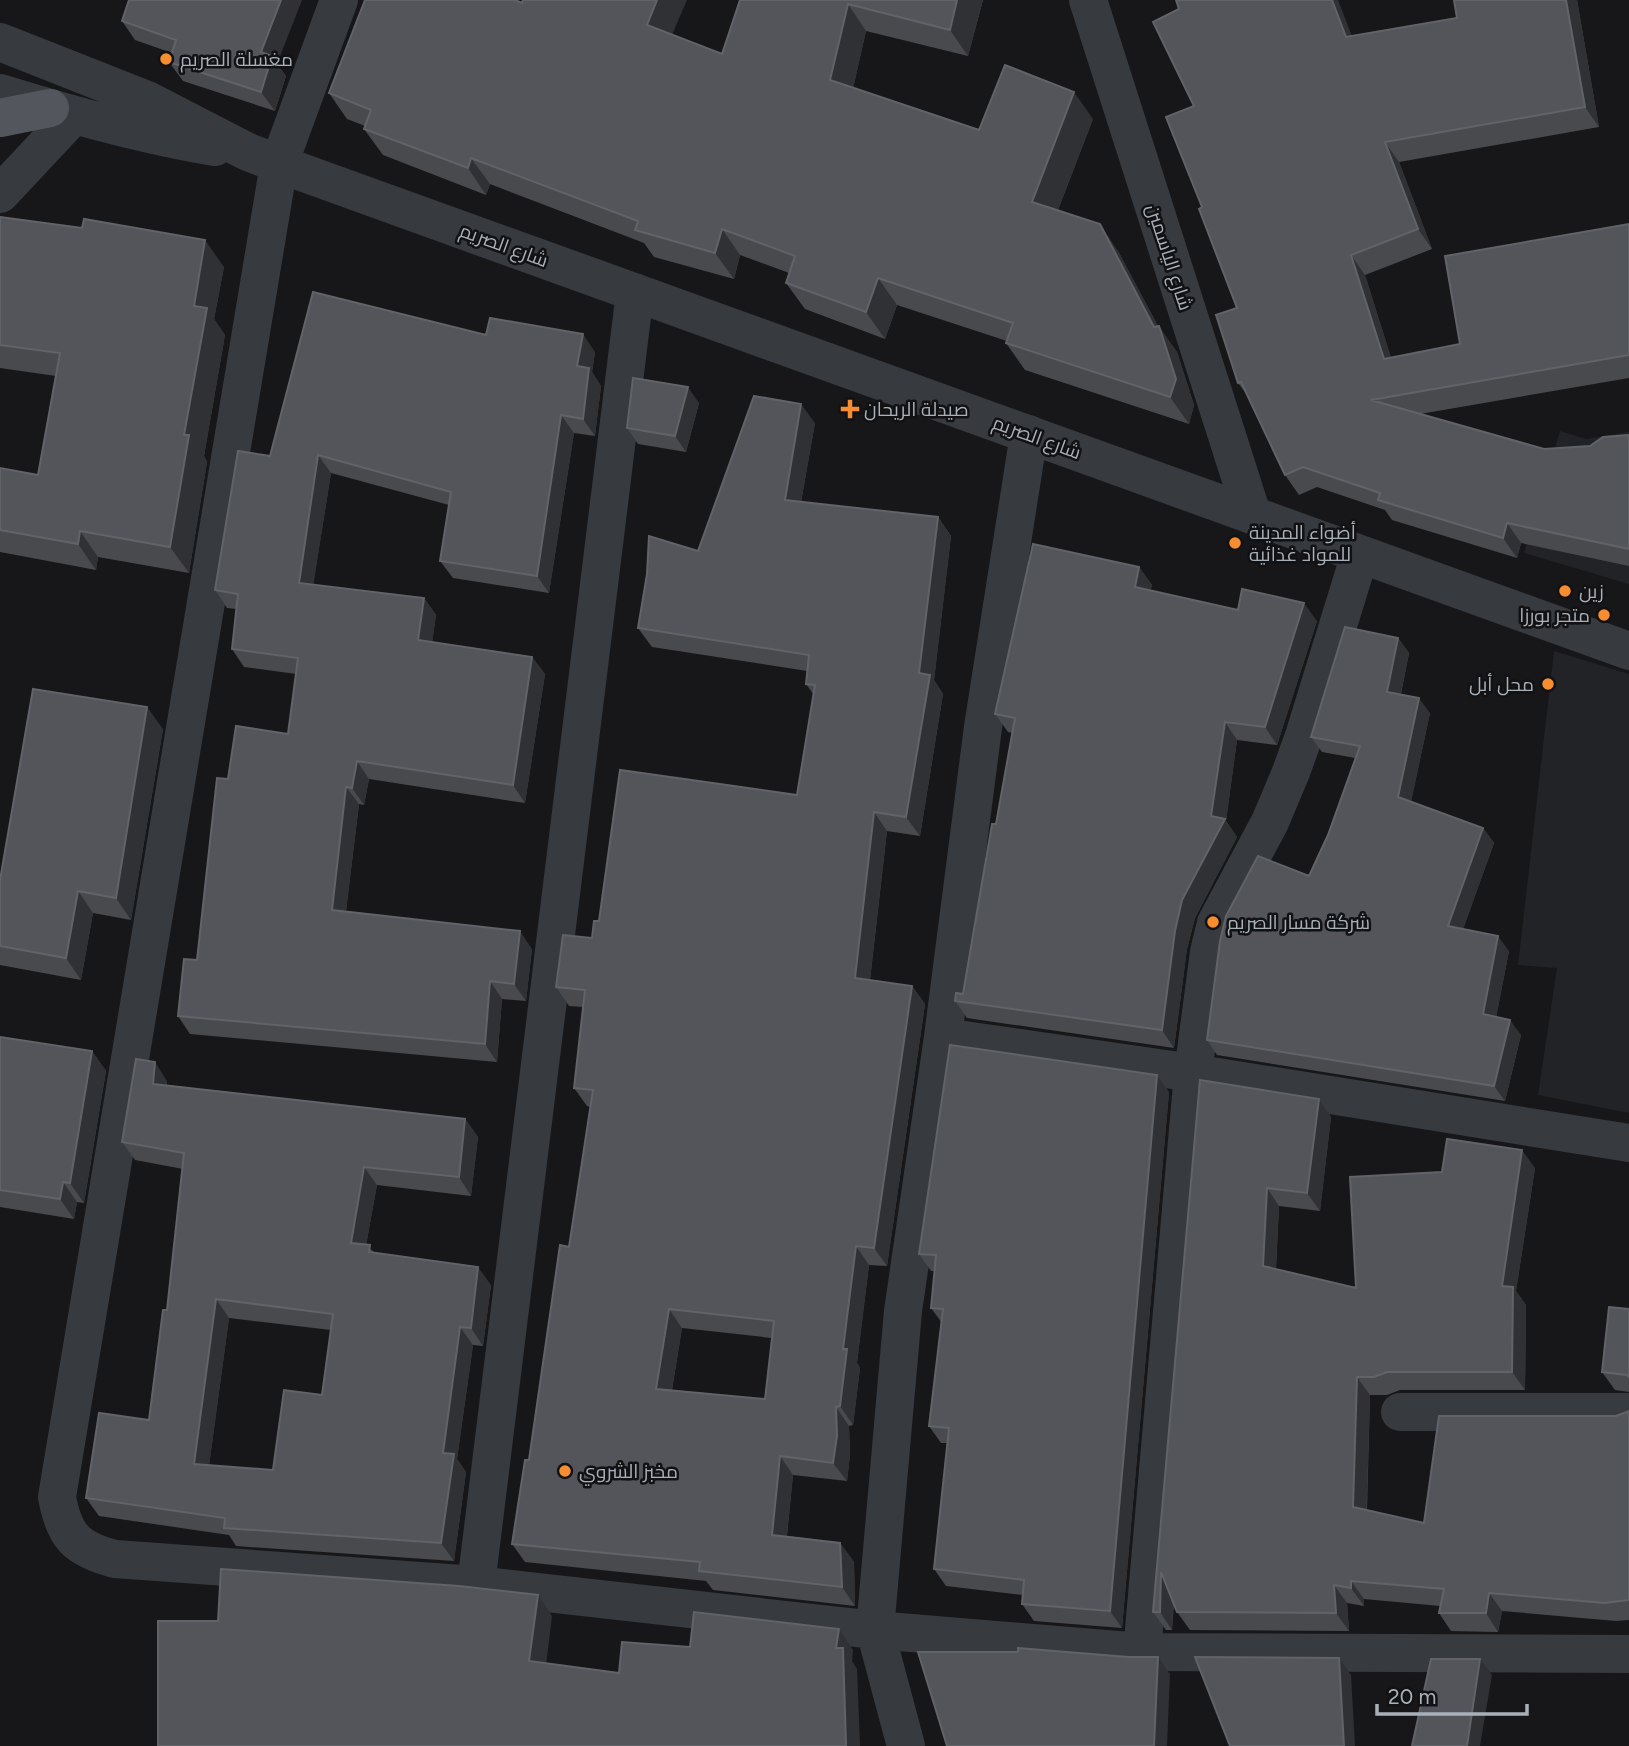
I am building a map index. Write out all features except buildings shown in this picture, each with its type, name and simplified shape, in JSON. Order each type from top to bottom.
[{"type":"main road","points":[[0,118],[62,112]]},
{"type":"street","points":[[339,0],[263,158],[57,1497],[61,1519],[73,1539],[92,1553],[115,1559],[476,1585],[875,1630],[1142,1652],[1629,1654]]},
{"type":"street","name":"شارع الياسمين","points":[[1088,0],[1252,514]]},
{"type":"street","name":"شارع الصريم","points":[[0,42],[147,100],[263,158],[1629,650]]},
{"type":"street","name":"شارع الصريم","points":[[0,93],[176,141],[263,158]]},
{"type":"street","points":[[0,194],[62,112]]},
{"type":"street","points":[[476,1585],[635,292]]},
{"type":"street","points":[[905,1746],[875,1630],[903,1311],[943,1037],[983,727],[1029,434]]},
{"type":"street","points":[[1142,1652],[1193,1073],[1209,952],[1216,923],[1269,822],[1291,772],[1360,554]]},
{"type":"street","points":[[943,1037],[1193,1073],[1629,1143]]},
{"type":"street","points":[[1400,1412],[1629,1412]]},
{"type":"shaded area","points":[[1560,431],[1586,439],[1629,432],[1629,584],[1524,553]]},
{"type":"shaded area","points":[[1554,651],[1629,674],[1629,1113],[1538,1095],[1557,968],[1518,965]]},
{"type":"place","name":"مغسلة الصريم","points":[[166,59]]},
{"type":"place","name":"صيدلة الريحان","points":[[850,409]]},
{"type":"place","name":"أضواء المدينة للمواد غذائية","points":[[1235,543]]},
{"type":"place","name":"زين","points":[[1565,591]]},
{"type":"place","name":"متجر بورزا","points":[[1604,615]]},
{"type":"place","name":"محل أبل","points":[[1548,684]]},
{"type":"place","name":"شركة مسار الصريم","points":[[1213,922]]},
{"type":"place","name":"مخبز الشروي","points":[[565,1471]]}]
